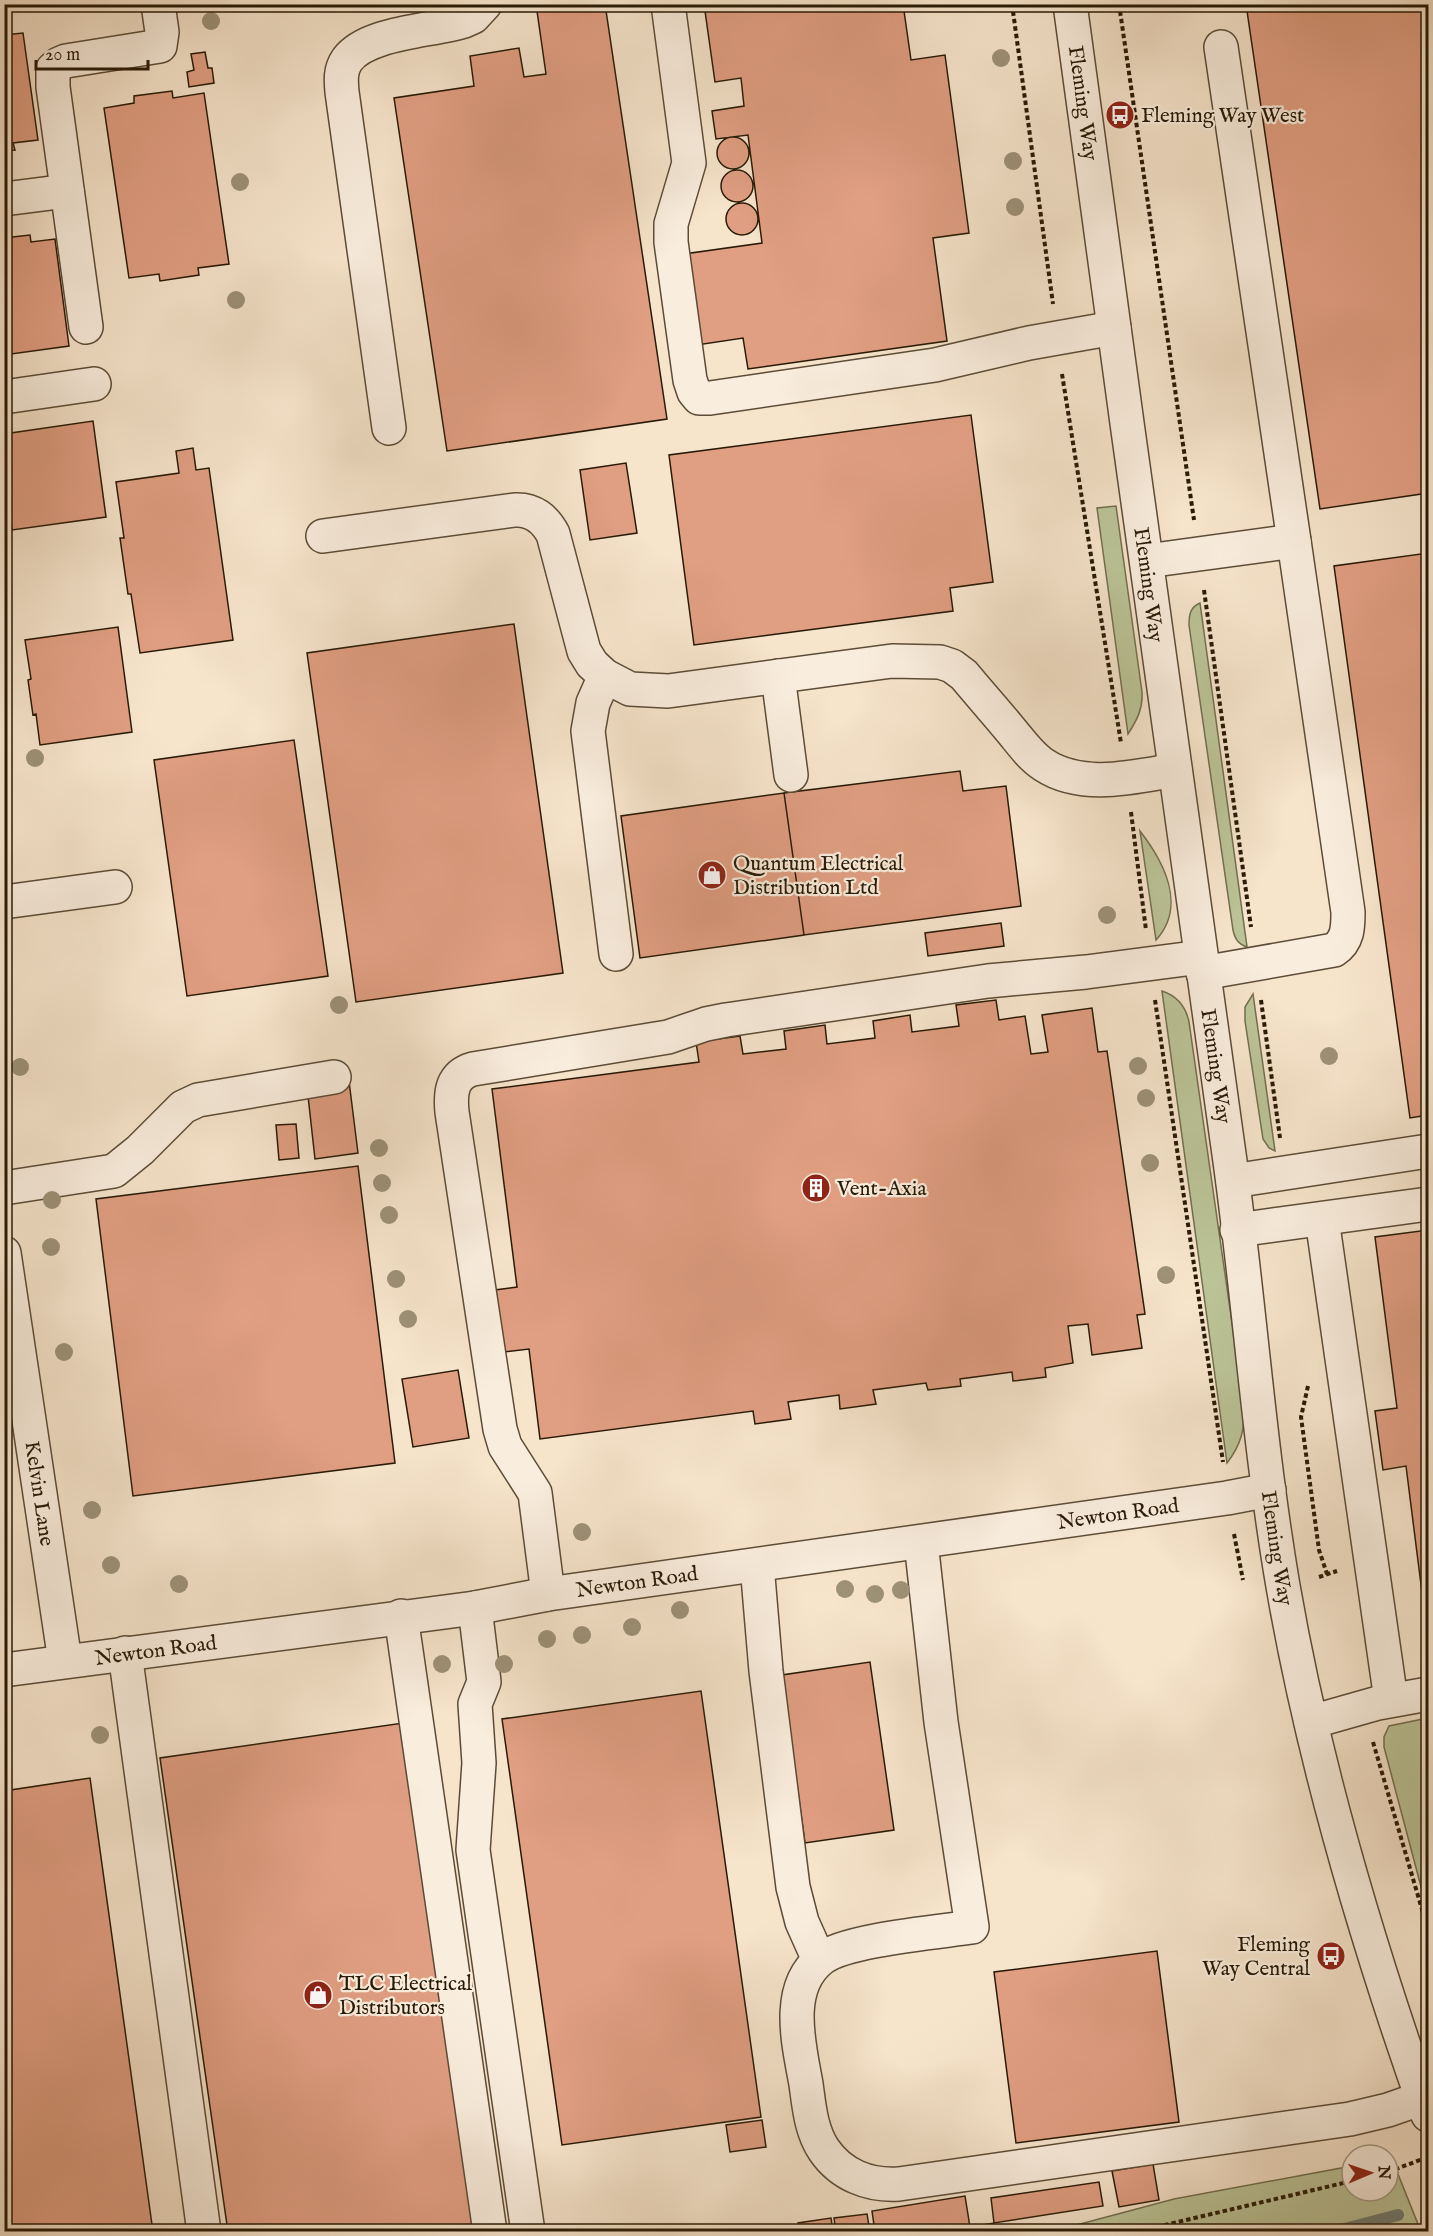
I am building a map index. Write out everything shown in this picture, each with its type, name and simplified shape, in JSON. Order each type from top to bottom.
[{"type":"street","points":[[86,327],[53,87],[53,69],[66,62],[160,46],[162,32],[159,4]]},
{"type":"street","points":[[388,428],[342,92],[342,70],[347,60],[366,45],[464,21],[473,17],[485,4]]},
{"type":"street","points":[[668,4],[689,163],[671,224],[671,242],[690,380],[699,398],[935,365],[1029,343],[1114,328]]},
{"type":"street","name":"Fleming Way","points":[[1070,4],[1233,1181],[1269,1490],[1283,1587],[1311,1722],[1343,1850],[1383,1985],[1426,2103]]},
{"type":"street","points":[[548,1594],[535,1493],[505,1446],[500,1429],[452,1112],[451,1091],[461,1073],[473,1069],[668,1037],[726,1020],[988,981],[1202,965],[1328,952],[1340,946],[1347,932],[1348,912],[1221,47]]},
{"type":"street","points":[[4,199],[67,191]]},
{"type":"street","points":[[4,397],[94,384]]},
{"type":"street","points":[[322,536],[523,509],[534,513],[549,528],[555,542],[584,651],[592,664],[605,676],[630,689],[658,692],[877,662],[940,662],[952,666],[964,675],[1032,755],[1051,769],[1100,780],[1175,770]]},
{"type":"street","points":[[1147,561],[1294,541]]},
{"type":"street","points":[[605,676],[592,703],[588,731],[616,954]]},
{"type":"street","points":[[778,676],[791,775]]},
{"type":"street","points":[[4,902],[115,887]]},
{"type":"street","points":[[4,1188],[114,1171],[140,1150],[183,1107],[198,1100],[334,1077]]},
{"type":"street","points":[[1233,1181],[1428,1151]]},
{"type":"street","points":[[1237,1230],[1428,1204]]},
{"type":"street","points":[[1322,1219],[1391,1700]]},
{"type":"street","name":"Kelvin Lane","points":[[4,1253],[65,1661]]},
{"type":"street","name":"Newton Road","points":[[4,1670],[475,1608],[548,1594],[1269,1490]]},
{"type":"street","points":[[921,1542],[941,1722],[982,1926],[859,1944],[830,1953],[819,1960],[804,1982],[797,2014],[798,2036],[812,2121],[820,2144],[833,2161],[848,2173],[873,2183],[899,2184],[1350,2119],[1426,2103]]},
{"type":"street","points":[[757,1565],[766,1671],[790,1872],[802,1922],[819,1960]]},
{"type":"street","points":[[475,1608],[484,1682],[475,1704],[479,1763],[473,1850],[528,2232]]},
{"type":"street","points":[[400,1617],[490,2232]]},
{"type":"street","points":[[125,1653],[204,2232]]},
{"type":"street","points":[[1311,1722],[1391,1700],[1428,1694]]},
{"type":"path","points":[[1119,4],[1243,870]]},
{"type":"path","points":[[1400,2168],[1428,2157]]},
{"type":"path","points":[[1135,2232],[1340,2184]]},
{"type":"green space","points":[[1116,506],[1142,692],[1139,714],[1128,734],[1097,508]]},
{"type":"green space","points":[[1200,603],[1247,947],[1237,941],[1233,930],[1189,625],[1191,612]]},
{"type":"green space","points":[[1140,831],[1157,856],[1169,884],[1170,913],[1165,927],[1156,940]]},
{"type":"green space","points":[[1162,991],[1180,1003],[1189,1022],[1244,1407],[1241,1436],[1236,1450],[1227,1463]]},
{"type":"green space","points":[[1253,994],[1275,1151],[1269,1148],[1263,1139],[1245,1021],[1245,1007]]},
{"type":"green space","points":[[1428,1718],[1428,1913],[1384,1747],[1384,1737],[1389,1726]]},
{"type":"green space","points":[[1340,2168],[1340,2203],[1400,2203],[1400,2179],[1418,2224],[1424,2231],[1054,2231],[1174,2199]]},
{"type":"building","points":[[536,4],[605,4],[667,419],[447,451],[394,98],[474,86],[470,56],[519,48],[524,77],[546,74]]},
{"type":"building","points":[[704,4],[903,4],[911,60],[945,55],[969,233],[933,238],[947,341],[748,369],[743,338],[697,345],[684,254],[762,243],[748,135],[716,139],[712,111],[744,106],[741,78],[715,82]]},
{"type":"building","points":[[1246,4],[1428,4],[1428,493],[1320,509]]},
{"type":"building","points":[[23,33],[38,140],[13,143],[15,150],[4,151],[4,35]]},
{"type":"building","points":[[205,52],[208,68],[212,68],[214,83],[189,87],[187,72],[194,70],[191,54]]},
{"type":"building","points":[[172,91],[173,98],[204,93],[229,264],[198,268],[199,275],[160,281],[159,274],[129,278],[104,108],[134,103],[134,96]]},
{"type":"building","points":[[733,137],[744,142],[749,153],[744,164],[733,169],[722,164],[717,153],[722,142]]},
{"type":"building","points":[[737,170],[748,175],[753,186],[748,197],[737,202],[726,197],[721,186],[726,175]]},
{"type":"building","points":[[742,203],[753,208],[758,219],[753,230],[742,235],[731,230],[726,219],[731,208]]},
{"type":"building","points":[[30,235],[31,242],[55,239],[69,346],[4,355],[4,238]]},
{"type":"building","points":[[971,415],[993,582],[950,588],[953,611],[694,645],[669,455]]},
{"type":"building","points":[[93,421],[106,517],[12,530],[8,503],[4,504],[4,434]]},
{"type":"building","points":[[193,448],[196,470],[209,468],[233,640],[140,653],[120,538],[124,538],[116,482],[179,473],[176,451]]},
{"type":"building","points":[[626,463],[637,533],[590,540],[580,470]]},
{"type":"building","points":[[1428,553],[1428,1115],[1410,1118],[1334,566]]},
{"type":"building","points":[[514,624],[563,973],[356,1002],[307,653]]},
{"type":"building","points":[[118,627],[132,732],[40,745],[28,680],[31,679],[25,640]]},
{"type":"building","points":[[294,740],[328,976],[187,996],[154,760]]},
{"type":"building","points":[[960,771],[963,791],[1006,786],[1021,906],[804,935],[784,793]]},
{"type":"building","name":"Quantum Electrical Distribution Ltd","points":[[784,793],[804,935],[640,958],[621,816]]},
{"type":"building","points":[[1001,923],[1004,946],[928,956],[925,933]]},
{"type":"building","name":"Vent-Axia","points":[[996,1000],[999,1020],[1025,1016],[1031,1054],[1048,1052],[1042,1015],[1092,1008],[1098,1052],[1107,1051],[1145,1314],[1137,1315],[1142,1348],[1092,1355],[1088,1324],[1068,1326],[1073,1363],[1045,1368],[1046,1377],[1013,1381],[1012,1372],[960,1379],[961,1386],[928,1390],[926,1383],[873,1390],[876,1404],[840,1409],[839,1395],[788,1402],[791,1419],[755,1424],[753,1411],[540,1439],[529,1349],[503,1352],[495,1290],[517,1287],[492,1089],[699,1062],[696,1042],[740,1036],[743,1054],[786,1049],[784,1031],[825,1025],[827,1044],[875,1038],[873,1021],[910,1015],[912,1032],[959,1026],[956,1005]]},
{"type":"building","points":[[349,1081],[358,1153],[315,1159],[307,1087]]},
{"type":"building","points":[[296,1124],[299,1158],[279,1160],[276,1125]]},
{"type":"building","points":[[358,1166],[395,1463],[133,1496],[96,1199]]},
{"type":"building","points":[[1428,1230],[1428,1640],[1406,1466],[1383,1470],[1375,1411],[1397,1408],[1375,1237]]},
{"type":"building","points":[[458,1370],[469,1438],[413,1447],[402,1379]]},
{"type":"building","points":[[870,1662],[894,1830],[805,1843],[782,1675]]},
{"type":"building","points":[[701,1691],[761,2117],[562,2145],[502,1719]]},
{"type":"building","name":"TLC Electrical Distributors","points":[[403,1723],[476,2232],[228,2232],[160,1758]]},
{"type":"building","points":[[90,1778],[153,2232],[4,2232],[4,1791]]},
{"type":"building","points":[[1157,1951],[1179,2122],[1016,2143],[994,1972]]},
{"type":"building","points":[[762,2120],[766,2147],[730,2152],[726,2125]]},
{"type":"building","points":[[1153,2164],[1159,2200],[1119,2207],[1112,2171]]},
{"type":"building","points":[[1099,2182],[1103,2206],[994,2223],[991,2198]]},
{"type":"building","points":[[965,2196],[970,2227],[994,2223],[996,2232],[875,2232],[872,2211]]},
{"type":"building","points":[[867,2214],[870,2232],[836,2232],[834,2218]]},
{"type":"building","points":[[831,2218],[833,2232],[799,2232],[798,2223]]},
{"type":"waterway","points":[[1333,2232],[1398,2215]]},
{"type":"place","name":"Fleming Way West","points":[[1120,115]]},
{"type":"place","name":"Quantum Electrical Distribution Ltd","points":[[712,875]]},
{"type":"place","name":"Vent-Axia","points":[[816,1188]]},
{"type":"place","name":"Fleming Way Central","points":[[1331,1956]]},
{"type":"place","name":"TLC Electrical Distributors","points":[[318,1995]]}]
